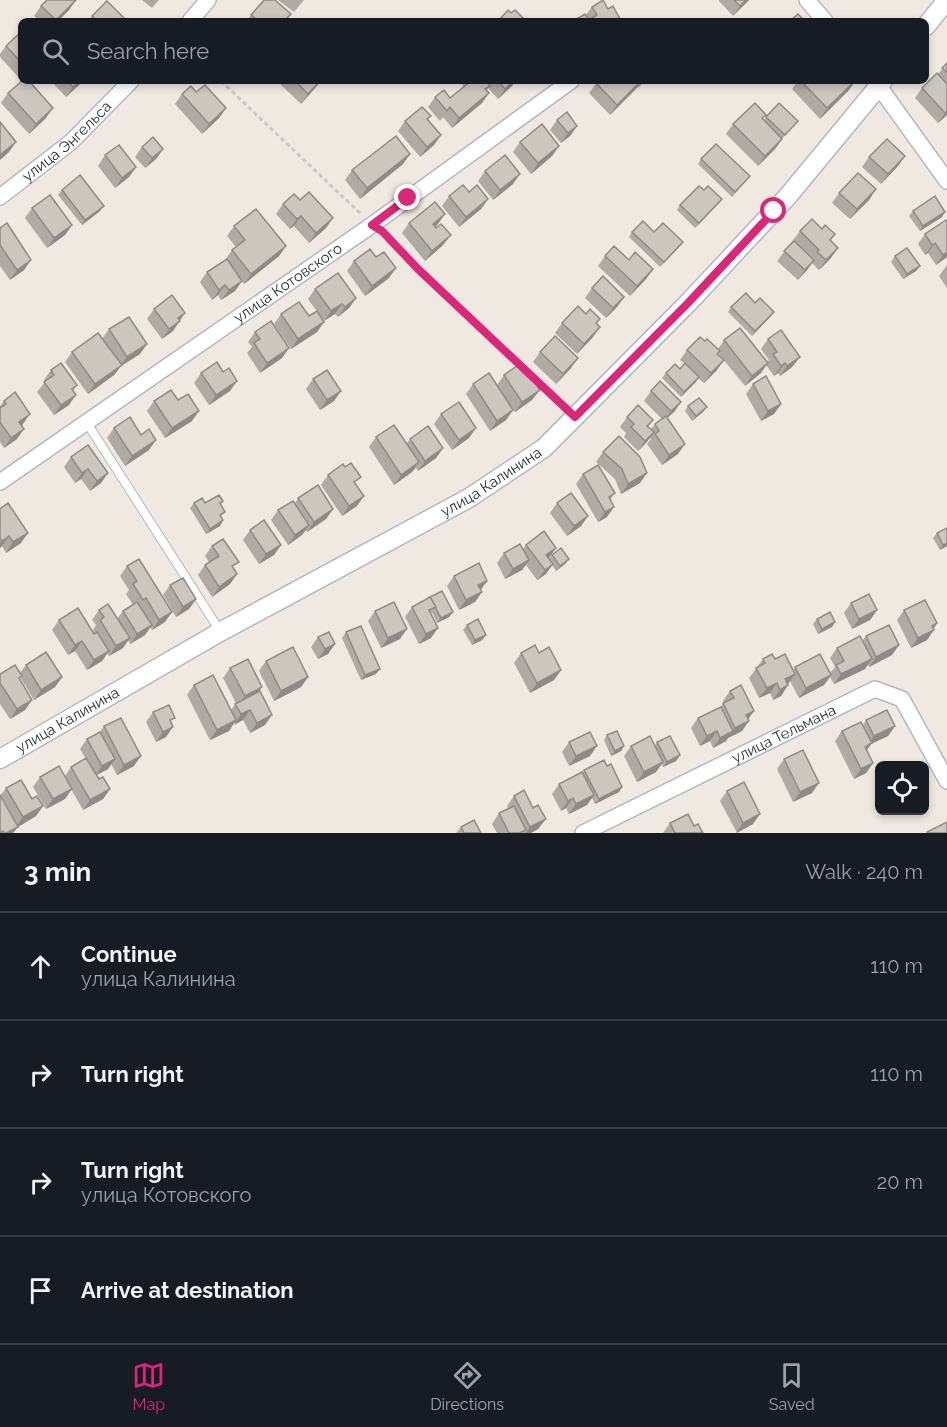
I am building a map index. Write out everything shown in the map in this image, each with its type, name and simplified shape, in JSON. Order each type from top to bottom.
[{"type":"street","points":[[193,18],[208,0]]},
{"type":"street","points":[[807,0],[822,18]]},
{"type":"street","points":[[929,22],[947,0]]},
{"type":"street","name":"улица Энгельса","points":[[0,197],[71,142],[128,84]]},
{"type":"street","name":"улица Котовского","points":[[0,482],[372,225],[567,84]]},
{"type":"street","name":"улица Калинина","points":[[0,759],[220,632],[469,498],[544,448],[688,303],[788,196],[878,84]]},
{"type":"street","points":[[880,84],[947,181]]},
{"type":"street","name":"улица Тельмана","points":[[583,833],[875,689],[902,699],[947,781]]},
{"type":"lane","points":[[87,423],[220,632]]},
{"type":"path","points":[[224,84],[372,225],[382,231],[418,269],[575,417]]},
{"type":"building","points":[[47,0],[76,0],[58,18],[54,18],[41,6]]},
{"type":"building","points":[[264,0],[275,0],[291,14],[287,18],[254,18],[251,15]]},
{"type":"building","points":[[603,0],[608,9],[613,6],[619,18],[592,18],[597,15],[592,7]]},
{"type":"building","points":[[734,0],[746,0],[740,6]]},
{"type":"building","points":[[107,1],[124,18],[94,18],[92,16]]},
{"type":"building","points":[[508,10],[511,13],[515,10],[523,18],[501,18]]},
{"type":"building","points":[[18,35],[18,59],[6,46]]},
{"type":"building","points":[[937,73],[947,84],[947,111],[945,113],[922,88],[929,84]]},
{"type":"building","points":[[18,84],[32,84],[53,108],[36,124],[8,93]]},
{"type":"building","points":[[298,84],[317,84],[308,94]]},
{"type":"building","points":[[467,84],[488,84],[490,86],[485,89],[489,93],[459,118],[450,107],[447,111],[435,97],[444,90],[450,98]]},
{"type":"building","points":[[501,84],[510,84],[505,89]]},
{"type":"building","points":[[597,84],[638,84],[617,105]]},
{"type":"building","points":[[804,84],[852,84],[827,108]]},
{"type":"building","points":[[205,85],[226,108],[209,124],[182,94],[191,86],[196,92]]},
{"type":"building","points":[[755,103],[766,115],[762,118],[782,139],[765,156],[733,124]]},
{"type":"building","points":[[779,103],[798,121],[785,135],[766,117]]},
{"type":"building","points":[[422,107],[431,116],[427,119],[441,135],[427,147],[405,121]]},
{"type":"building","points":[[567,112],[577,126],[568,133],[557,120]]},
{"type":"building","points":[[0,122],[16,142],[0,155]]},
{"type":"building","points":[[542,124],[559,146],[538,163],[520,142]]},
{"type":"building","points":[[396,136],[410,154],[367,188],[352,170]]},
{"type":"building","points":[[153,137],[163,149],[152,158],[142,147]]},
{"type":"building","points":[[887,139],[905,156],[888,174],[869,157]]},
{"type":"building","points":[[716,144],[750,176],[735,192],[701,159]]},
{"type":"building","points":[[119,145],[136,167],[122,178],[105,155]]},
{"type":"building","points":[[505,155],[520,174],[500,190],[485,171]]},
{"type":"building","points":[[858,173],[876,189],[857,209],[839,193]]},
{"type":"building","points":[[80,175],[104,206],[85,220],[62,190]]},
{"type":"building","points":[[463,185],[469,192],[477,185],[488,199],[466,217],[449,196]]},
{"type":"building","points":[[699,186],[704,190],[708,186],[722,199],[699,223],[680,205]]},
{"type":"building","points":[[309,192],[333,218],[316,233],[301,216],[297,219],[283,204],[294,194],[300,200]]},
{"type":"building","points":[[50,195],[72,225],[54,238],[32,208]]},
{"type":"building","points":[[935,196],[945,212],[923,226],[913,211]]},
{"type":"building","points":[[435,202],[445,214],[433,224],[436,228],[441,224],[451,235],[432,251],[409,223]]},
{"type":"building","points":[[256,209],[286,246],[251,274],[232,250],[245,240],[234,226]]},
{"type":"building","points":[[812,219],[822,229],[825,225],[835,234],[830,240],[838,248],[826,260],[800,231]]},
{"type":"building","points":[[946,220],[947,252],[943,255],[935,243],[932,245],[925,234]]},
{"type":"building","points":[[643,221],[654,232],[663,223],[683,242],[664,262],[632,232]]},
{"type":"building","points":[[7,223],[31,260],[17,270],[0,245],[0,228]]},
{"type":"building","points":[[794,241],[814,260],[805,270],[784,251]]},
{"type":"building","points":[[614,246],[629,260],[635,252],[653,269],[637,286],[605,256]]},
{"type":"building","points":[[907,248],[920,266],[907,274],[895,256]]},
{"type":"building","points":[[370,249],[376,257],[384,252],[396,268],[372,286],[354,261]]},
{"type":"building","points":[[227,259],[242,281],[229,290],[225,285],[219,290],[207,272]]},
{"type":"building","points":[[338,273],[356,298],[345,307],[342,304],[331,311],[315,289]]},
{"type":"building","points":[[603,276],[624,297],[613,308],[592,288]]},
{"type":"building","points":[[746,293],[755,303],[760,298],[774,312],[755,331],[731,307]]},
{"type":"building","points":[[172,295],[185,313],[178,318],[180,321],[169,329],[154,309]]},
{"type":"building","points":[[299,302],[309,316],[317,311],[324,322],[298,339],[281,314]]},
{"type":"building","points":[[578,306],[586,314],[590,309],[600,319],[596,323],[600,327],[584,344],[562,323]]},
{"type":"building","points":[[129,317],[147,344],[127,357],[109,329]]},
{"type":"building","points":[[271,321],[289,348],[267,363],[254,343],[260,339],[255,332]]},
{"type":"building","points":[[740,328],[768,363],[752,376],[724,340]]},
{"type":"building","points":[[781,330],[800,357],[787,366],[785,363],[781,366],[773,354],[777,352],[768,339]]},
{"type":"building","points":[[98,333],[122,365],[95,384],[72,352]]},
{"type":"building","points":[[555,336],[578,358],[563,374],[540,352]]},
{"type":"building","points":[[700,337],[705,341],[707,339],[720,351],[717,354],[724,360],[711,373],[687,350]]},
{"type":"building","points":[[217,362],[223,372],[229,368],[237,381],[216,395],[201,373]]},
{"type":"building","points":[[61,363],[77,385],[72,389],[76,395],[61,405],[44,382],[54,375],[51,370]]},
{"type":"building","points":[[521,363],[540,390],[522,402],[504,375]]},
{"type":"building","points":[[685,363],[699,377],[684,392],[666,373],[675,364],[680,369]]},
{"type":"building","points":[[327,370],[341,391],[327,400],[313,379]]},
{"type":"building","points":[[489,373],[513,410],[497,421],[473,384]]},
{"type":"building","points":[[766,376],[781,404],[768,411],[753,384]]},
{"type":"building","points":[[660,381],[681,402],[671,411],[651,391]]},
{"type":"building","points":[[171,390],[178,400],[188,394],[199,411],[172,428],[154,401]]},
{"type":"building","points":[[15,392],[30,414],[19,422],[24,429],[11,438],[0,422],[0,408],[6,404],[4,401]]},
{"type":"building","points":[[699,398],[707,407],[696,416],[688,406]]},
{"type":"building","points":[[459,402],[476,428],[459,440],[441,414]]},
{"type":"building","points":[[638,405],[653,420],[647,426],[654,432],[645,441],[631,427],[634,424],[627,417]]},
{"type":"building","points":[[666,416],[685,444],[669,455],[655,434],[659,431],[655,424]]},
{"type":"building","points":[[130,417],[141,435],[149,429],[156,440],[132,456],[114,428]]},
{"type":"building","points":[[394,425],[419,462],[401,475],[376,437]]},
{"type":"building","points":[[428,426],[443,448],[425,461],[410,439]]},
{"type":"building","points":[[619,436],[640,457],[647,473],[628,484],[622,469],[603,452]]},
{"type":"building","points":[[88,445],[108,473],[97,481],[88,469],[82,473],[71,457]]},
{"type":"building","points":[[351,463],[361,477],[354,482],[364,496],[349,506],[328,475],[343,464],[345,467]]},
{"type":"building","points":[[598,465],[615,493],[609,497],[614,507],[605,512],[583,474]]},
{"type":"building","points":[[318,485],[333,509],[314,522],[298,498]]},
{"type":"building","points":[[571,493],[588,516],[574,526],[557,503]]},
{"type":"building","points":[[219,495],[225,512],[220,515],[223,520],[210,529],[194,503],[202,498],[205,503]]},
{"type":"building","points":[[293,501],[309,525],[295,535],[278,510]]},
{"type":"building","points":[[8,503],[28,533],[13,542],[9,536],[2,541],[0,538],[0,509]]},
{"type":"building","points":[[264,520],[281,545],[266,554],[250,530]]},
{"type":"building","points":[[947,528],[947,543],[943,545],[937,533]]},
{"type":"building","points":[[544,531],[556,548],[546,555],[553,564],[545,570],[526,545]]},
{"type":"building","points":[[223,539],[239,562],[232,566],[237,574],[219,587],[205,565],[219,556],[212,546]]},
{"type":"building","points":[[520,544],[529,560],[513,569],[504,553]]},
{"type":"building","points":[[561,548],[569,559],[560,566],[552,555]]},
{"type":"building","points":[[139,559],[172,612],[159,620],[146,598],[143,600],[133,584],[137,581],[127,566]]},
{"type":"building","points":[[479,563],[487,581],[478,585],[482,592],[466,600],[454,576]]},
{"type":"building","points":[[183,578],[196,599],[183,607],[170,585]]},
{"type":"building","points":[[442,591],[453,612],[441,618],[430,597]]},
{"type":"building","points":[[869,594],[877,610],[859,619],[851,603]]},
{"type":"building","points":[[430,597],[436,607],[429,610],[438,628],[426,634],[412,607]]},
{"type":"building","points":[[925,600],[937,623],[932,626],[934,630],[918,638],[904,610]]},
{"type":"building","points":[[137,602],[152,625],[137,634],[123,611]]},
{"type":"building","points":[[394,602],[407,629],[388,638],[375,611]]},
{"type":"building","points":[[108,604],[130,638],[116,646],[100,620],[104,617],[99,610]]},
{"type":"building","points":[[78,608],[94,634],[97,632],[109,651],[94,660],[82,641],[75,645],[59,620]]},
{"type":"building","points":[[830,612],[835,622],[822,629],[817,619]]},
{"type":"building","points":[[478,619],[486,635],[475,640],[467,625]]},
{"type":"building","points":[[889,625],[899,645],[876,657],[866,636]]},
{"type":"building","points":[[361,626],[380,669],[365,675],[346,632]]},
{"type":"building","points":[[329,632],[335,644],[325,649],[318,637]]},
{"type":"building","points":[[860,636],[872,659],[841,674],[836,665],[844,661],[837,648]]},
{"type":"building","points":[[535,645],[539,653],[549,647],[561,670],[537,683],[521,653]]},
{"type":"building","points":[[293,647],[308,677],[281,691],[266,661]]},
{"type":"building","points":[[46,652],[62,677],[41,690],[26,665]]},
{"type":"building","points":[[772,654],[775,659],[785,654],[795,674],[785,679],[788,685],[780,690],[777,683],[767,688],[756,668],[765,663],[763,659]]},
{"type":"building","points":[[820,654],[831,675],[806,688],[795,667]]},
{"type":"building","points":[[248,659],[262,687],[245,696],[230,668]]},
{"type":"building","points":[[15,665],[22,676],[19,678],[32,700],[17,709],[0,683],[0,674]]},
{"type":"building","points":[[213,675],[236,720],[217,730],[194,685]]},
{"type":"building","points":[[741,685],[754,711],[746,715],[749,721],[735,728],[723,703],[734,698],[730,691]]},
{"type":"building","points":[[260,691],[272,715],[257,723],[250,710],[241,714],[235,704]]},
{"type":"building","points":[[169,705],[175,718],[170,720],[173,727],[163,732],[153,712]]},
{"type":"building","points":[[721,707],[733,731],[720,738],[717,731],[707,736],[698,718]]},
{"type":"building","points":[[887,710],[895,726],[874,736],[866,720]]},
{"type":"building","points":[[121,718],[141,756],[124,765],[104,726]]},
{"type":"building","points":[[861,722],[872,743],[865,747],[873,763],[861,769],[842,731]]},
{"type":"building","points":[[617,731],[624,746],[615,751],[607,735]]},
{"type":"building","points":[[100,732],[115,759],[102,766],[87,739]]},
{"type":"building","points":[[590,732],[597,746],[576,756],[569,742]]},
{"type":"building","points":[[650,736],[663,762],[644,772],[631,746]]},
{"type":"building","points":[[670,736],[680,755],[667,762],[657,742]]},
{"type":"building","points":[[803,750],[819,783],[800,792],[784,759]]},
{"type":"building","points":[[86,758],[99,779],[103,777],[110,789],[90,800],[71,767]]},
{"type":"building","points":[[604,760],[607,766],[611,764],[622,787],[599,799],[584,770]]},
{"type":"building","points":[[59,766],[72,789],[53,799],[40,777]]},
{"type":"building","points":[[582,772],[594,795],[576,804],[573,798],[568,801],[559,784]]},
{"type":"building","points":[[21,780],[32,799],[37,796],[43,806],[23,817],[6,788]]},
{"type":"building","points":[[744,782],[760,814],[743,823],[727,791]]},
{"type":"building","points":[[524,790],[533,808],[538,805],[546,819],[530,827],[514,796]]},
{"type":"building","points":[[0,795],[18,827],[6,833],[3,831],[0,833]]},
{"type":"building","points":[[514,806],[526,830],[509,833],[499,813]]},
{"type":"building","points":[[688,814],[694,826],[698,824],[703,833],[675,833],[670,823]]},
{"type":"building","points":[[474,820],[481,833],[464,833],[461,827]]},
{"type":"building","points":[[947,822],[947,833],[927,833],[927,832]]},
{"type":"route","points":[[408,198],[372,225],[382,231],[418,269],[575,417],[688,303],[774,211]]}]
